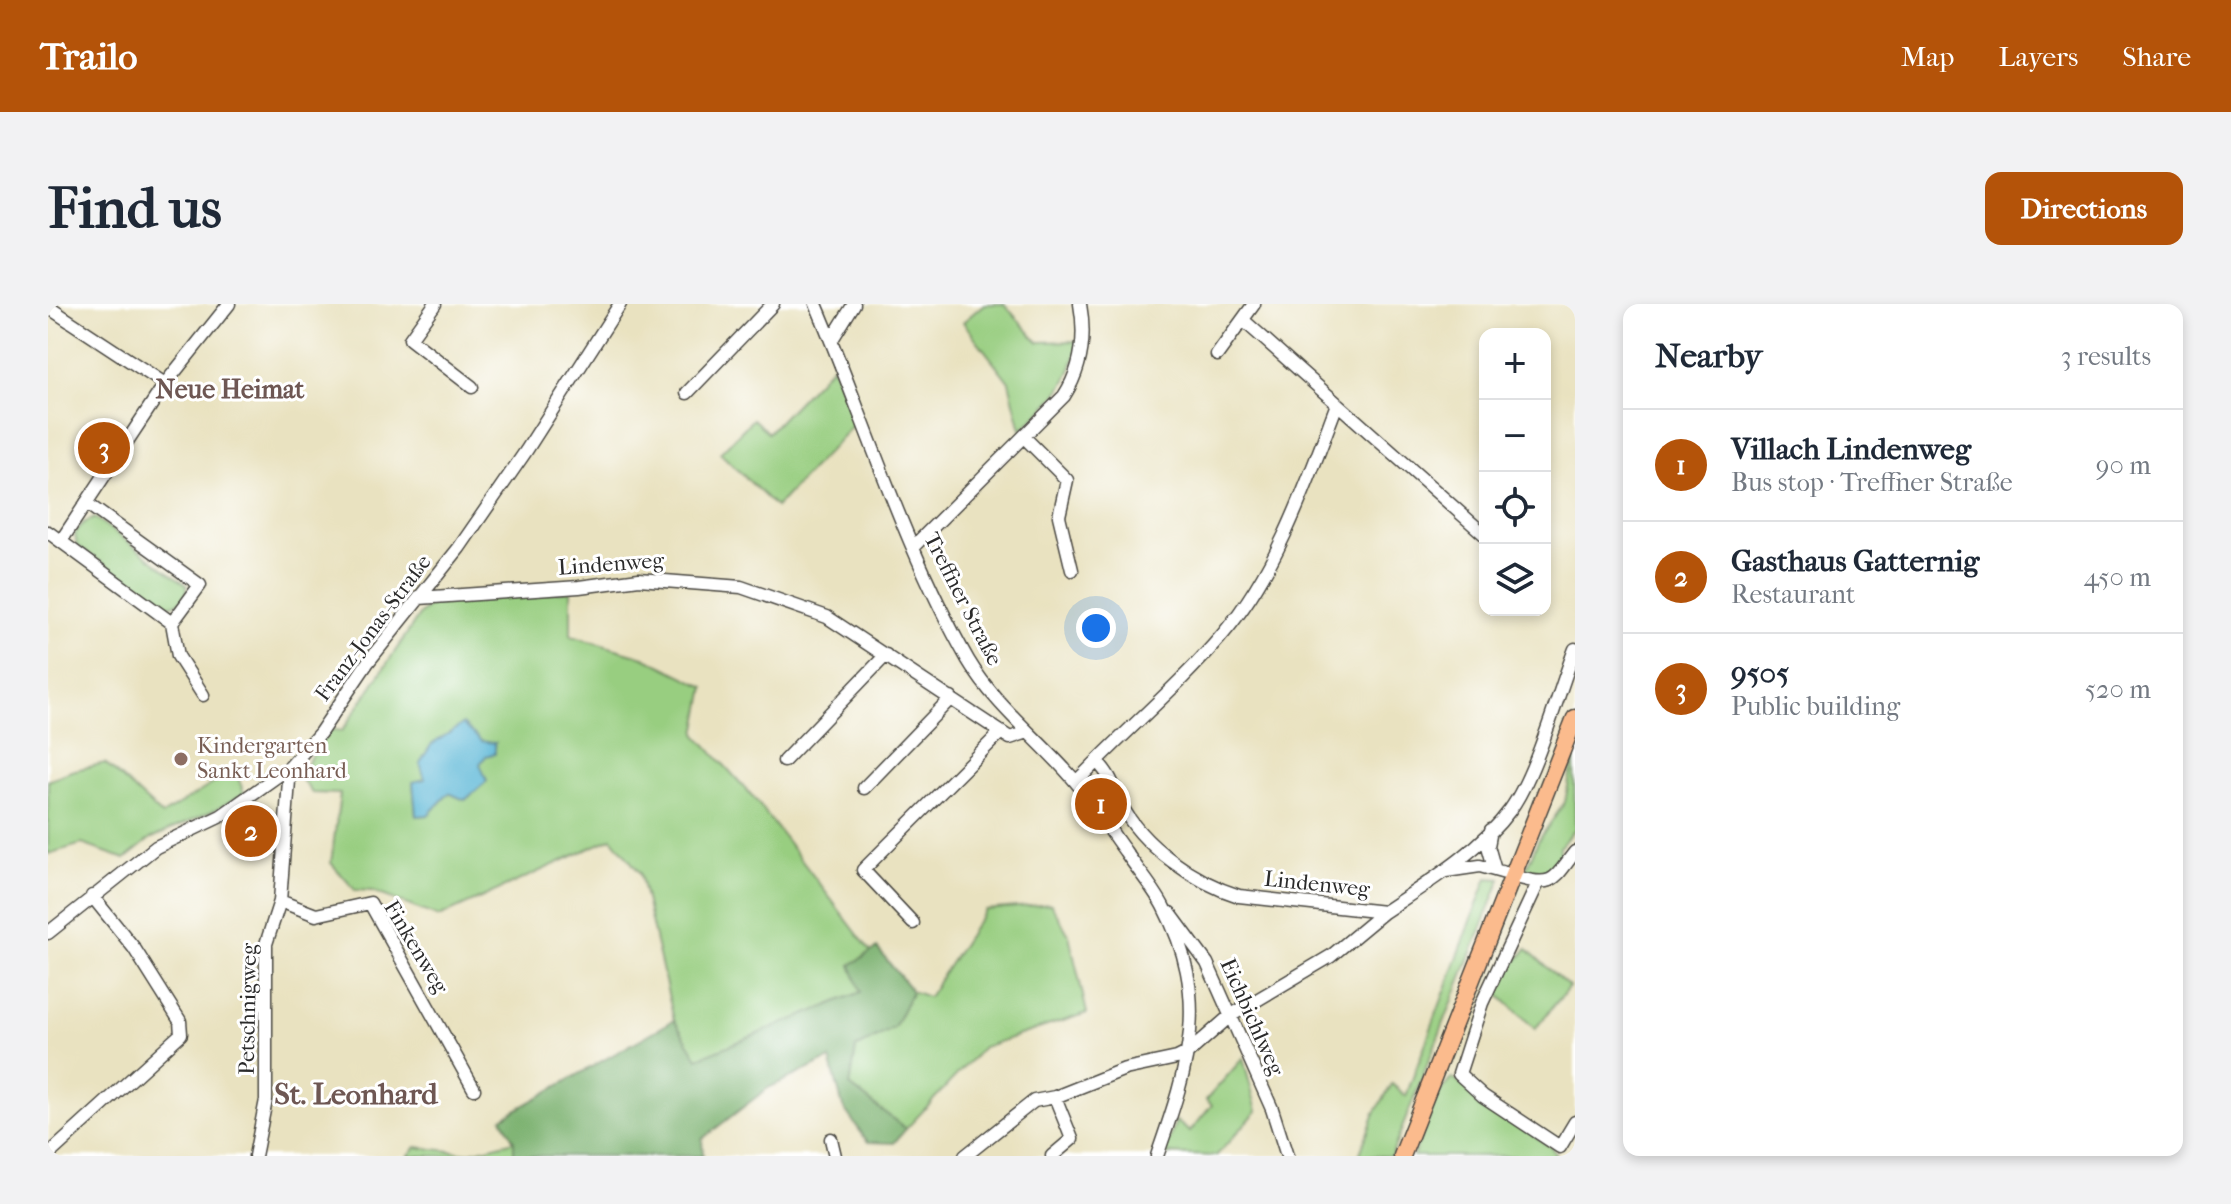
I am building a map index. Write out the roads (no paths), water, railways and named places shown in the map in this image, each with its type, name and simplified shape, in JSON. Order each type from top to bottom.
[{"type":"main road","points":[[1402,1156],[1575,718]]},
{"type":"street","points":[[61,541],[165,384],[229,304]]},
{"type":"street","points":[[435,304],[410,339],[472,387]]},
{"type":"street","name":"Franz-Jonas-Straße","points":[[48,933],[156,847],[221,816],[290,767],[320,733],[368,662],[419,598],[526,451],[620,304]]},
{"type":"street","points":[[687,393],[773,304]]},
{"type":"street","name":"Treffner Straße","points":[[816,304],[913,547],[977,674],[1076,782],[1162,905],[1191,980],[1189,1052],[1157,1156]]},
{"type":"street","points":[[831,341],[854,304]]},
{"type":"street","points":[[913,547],[1064,396],[1077,375],[1082,347],[1080,304]]},
{"type":"street","points":[[1217,355],[1254,304]]},
{"type":"street","points":[[48,307],[165,384]]},
{"type":"street","points":[[1243,320],[1479,530]]},
{"type":"street","points":[[1076,782],[1223,635],[1243,607],[1299,506],[1337,404]]},
{"type":"street","points":[[1025,438],[1060,469],[1067,480],[1059,516],[1072,570]]},
{"type":"street","points":[[86,503],[200,585],[172,623]]},
{"type":"street","points":[[48,532],[172,623],[178,656],[203,695]]},
{"type":"street","name":"Lindenweg","points":[[419,598],[579,587],[639,579],[683,580],[741,587],[827,617],[1001,732]]},
{"type":"street","name":"Lindenweg","points":[[1097,761],[1114,781],[1121,804],[1139,829],[1195,878],[1239,896],[1384,912],[1443,871],[1507,813],[1521,791],[1575,649]]},
{"type":"street","points":[[784,761],[886,655]]},
{"type":"street","points":[[864,788],[951,698]]},
{"type":"street","points":[[913,923],[863,870],[1001,732],[1010,738],[1028,732]]},
{"type":"street","name":"Petschnigweg","points":[[255,1156],[266,1100],[266,944],[280,901],[290,767]]},
{"type":"street","points":[[1443,871],[1460,867],[1499,870],[1488,846],[1491,830]]},
{"type":"street","points":[[1520,878],[1538,883],[1557,877],[1575,852]]},
{"type":"street","points":[[1538,883],[1482,1003],[1459,1074],[1483,1096],[1560,1147],[1575,1122]]},
{"type":"street","points":[[48,1155],[181,1034],[180,1021],[134,948],[92,896]]},
{"type":"street","name":"Finkenweg","points":[[280,901],[316,915],[370,903],[474,1089]]},
{"type":"street","name":"Eichbichlweg","points":[[1162,905],[1207,963],[1272,1109],[1287,1156]]},
{"type":"street","points":[[965,1156],[1034,1101],[1055,1097],[1116,1072],[1189,1052],[1230,1016],[1331,956],[1384,912]]},
{"type":"street","points":[[1052,1156],[1072,1139],[1055,1097]]},
{"type":"street","points":[[831,1139],[835,1156]]},
{"type":"water","points":[[463,724],[481,741],[495,743],[495,754],[486,756],[480,764],[487,781],[465,800],[449,793],[428,815],[416,816],[413,782],[425,779],[420,763],[431,745]]},
{"type":"place","name":"9505","points":[[104,448]]},
{"type":"place","name":"Kindergarten Sankt Leonhard","points":[[181,759]]},
{"type":"place","name":"Villach Lindenweg","points":[[1101,804]]},
{"type":"place","name":"Gasthaus Gatternig","points":[[251,831]]},
{"type":"district","name":"Neue Heimat","points":[[230,389]]},
{"type":"district","name":"St. Leonhard","points":[[356,1094]]}]
